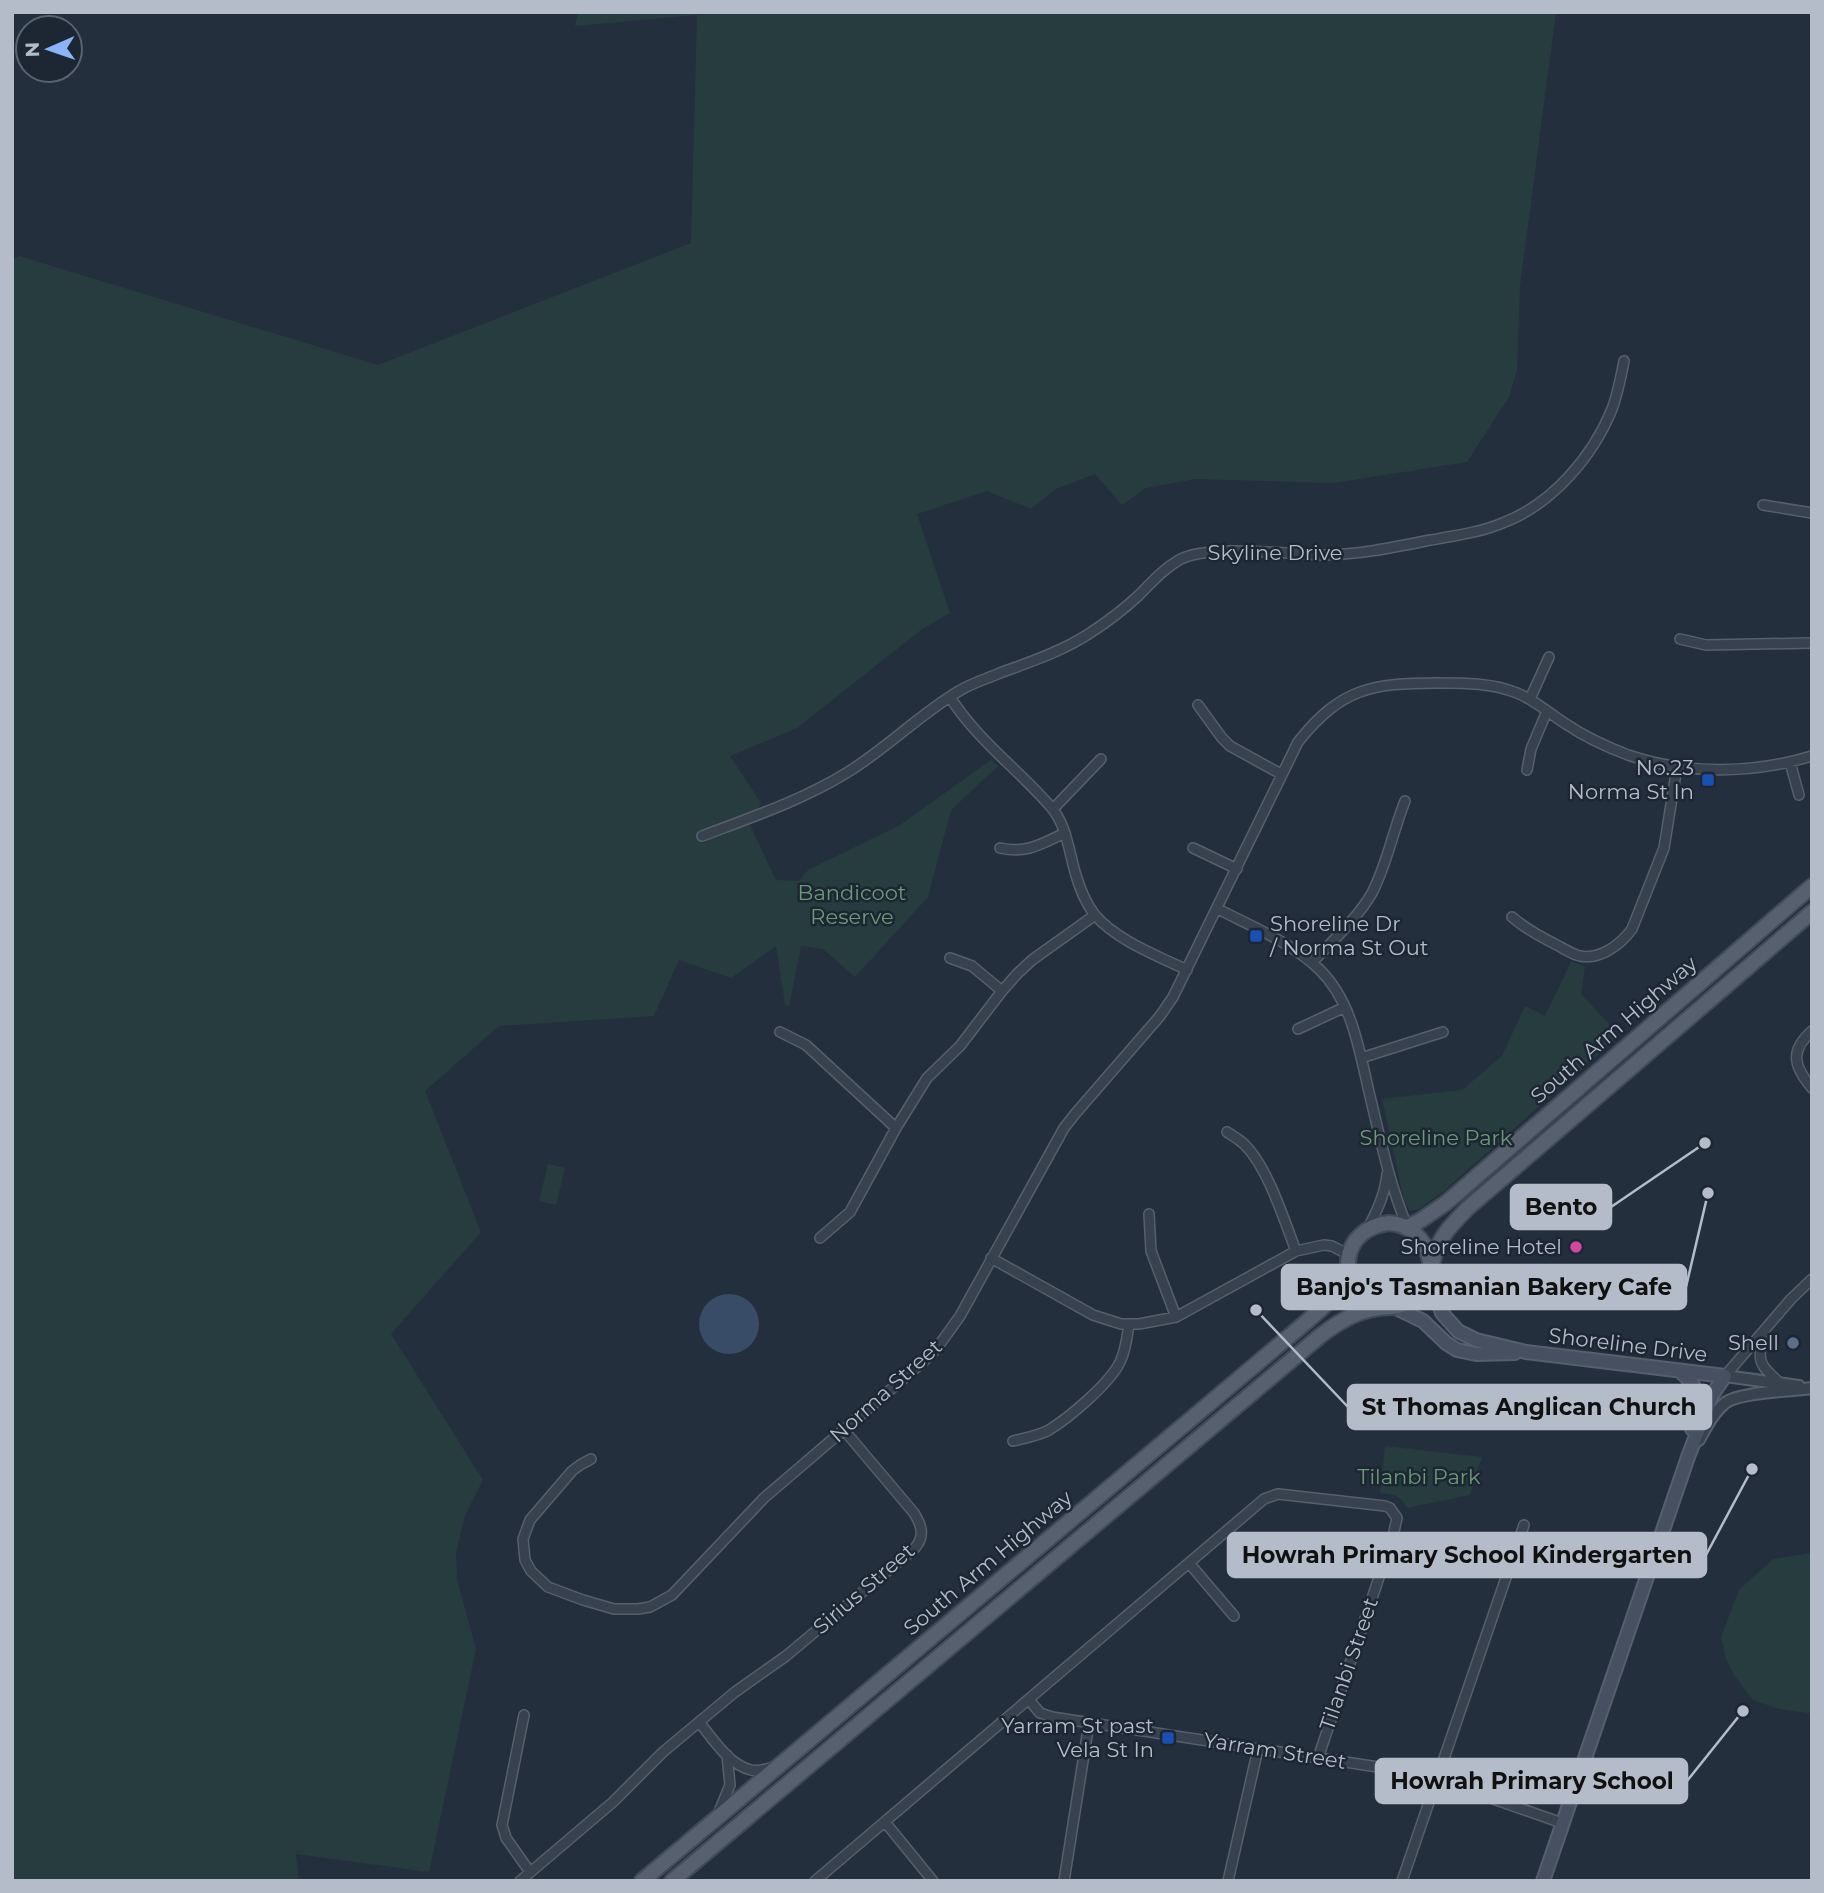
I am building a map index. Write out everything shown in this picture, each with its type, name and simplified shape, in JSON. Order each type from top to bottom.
[{"type":"main road","name":"South Arm Highway","points":[[1408,1227],[1446,1203],[1812,886]]},
{"type":"main road","name":"South Arm Highway","points":[[1431,1268],[1440,1240],[1469,1207],[1812,912]]},
{"type":"main road","points":[[1389,1223],[1408,1227],[1422,1241],[1431,1268],[1423,1292],[1413,1300],[1392,1307],[1374,1301],[1362,1293],[1353,1281],[1348,1261],[1357,1238],[1368,1228],[1389,1223]]},
{"type":"main road","name":"South Arm Highway","points":[[642,1881],[1334,1298],[1346,1279],[1348,1261]]},
{"type":"main road","name":"Shoreline Drive","points":[[1431,1268],[1440,1307],[1454,1327],[1476,1340],[1526,1352],[1725,1376]]},
{"type":"main road","name":"South Arm Highway","points":[[672,1881],[1320,1336],[1352,1315],[1370,1309],[1392,1307]]},
{"type":"main road","name":"Shoreline Drive","points":[[1392,1307],[1423,1321],[1446,1343],[1464,1352],[1486,1355],[1526,1352]]},
{"type":"main road","points":[[1681,1372],[1695,1385],[1697,1394],[1688,1457]]},
{"type":"main road","points":[[1543,1881],[1688,1457],[1712,1395],[1725,1376]]},
{"type":"street","name":"Skyline Drive","points":[[702,836],[783,805],[846,774],[971,684],[1041,658],[1090,634],[1124,608],[1163,571],[1189,555],[1218,552],[1322,555],[1357,553],[1463,534],[1507,522],[1542,500],[1569,476],[1582,460],[1603,428],[1613,406],[1624,360]]},
{"type":"street","points":[[1763,505],[1812,513]]},
{"type":"street","points":[[1680,639],[1706,645],[1812,643]]},
{"type":"street","points":[[1530,699],[1549,657]]},
{"type":"street","name":"Norma Street","points":[[591,1459],[572,1471],[530,1520],[523,1539],[525,1560],[531,1571],[548,1587],[600,1607],[650,1607],[672,1595],[764,1498],[937,1348],[960,1316],[1064,1128],[1160,1016],[1173,997],[1298,742],[1317,720],[1339,702],[1374,687],[1402,683],[1469,683],[1500,688],[1530,699],[1583,734],[1612,748],[1677,767],[1742,769],[1812,756]]},
{"type":"street","points":[[950,697],[991,748],[1053,809],[1065,833],[1077,879],[1095,915],[1120,935],[1187,970]]},
{"type":"street","points":[[1198,705],[1230,746],[1281,774]]},
{"type":"street","points":[[1527,770],[1531,749],[1547,711]]},
{"type":"street","points":[[1053,809],[1101,760]]},
{"type":"street","points":[[1790,762],[1799,795]]},
{"type":"street","points":[[1512,917],[1531,932],[1581,956],[1604,953],[1626,937],[1632,929],[1664,848],[1677,767]]},
{"type":"street","points":[[1312,963],[1356,915],[1372,892],[1405,801]]},
{"type":"street","points":[[1000,848],[1013,851],[1032,849],[1065,833]]},
{"type":"street","points":[[1193,848],[1237,869]]},
{"type":"street","points":[[1218,909],[1276,938],[1312,963],[1334,987],[1353,1025],[1387,1165],[1408,1227]]},
{"type":"street","points":[[820,1238],[850,1212],[927,1078],[960,1046],[1002,991],[1032,961],[1095,915]]},
{"type":"street","points":[[950,958],[972,966],[1002,991]]},
{"type":"street","points":[[1298,1029],[1345,1007]]},
{"type":"street","points":[[1812,1031],[1797,1051],[1801,1075],[1812,1088]]},
{"type":"street","points":[[780,1032],[806,1045],[896,1128]]},
{"type":"street","points":[[1361,1058],[1443,1032]]},
{"type":"street","points":[[1227,1132],[1255,1156],[1296,1251]]},
{"type":"street","points":[[1368,1228],[1380,1206],[1386,1187],[1387,1165]]},
{"type":"street","points":[[1149,1214],[1151,1251],[1176,1317]]},
{"type":"street","points":[[991,1258],[1093,1315],[1129,1324],[1176,1317],[1296,1251],[1332,1246],[1348,1261]]},
{"type":"street","points":[[1725,1376],[1791,1299],[1812,1279]]},
{"type":"street","points":[[1013,1441],[1049,1430],[1099,1390],[1120,1361],[1129,1324]]},
{"type":"street","points":[[1765,1330],[1760,1361],[1764,1369],[1779,1382]]},
{"type":"street","points":[[1725,1376],[1812,1388]]},
{"type":"street","points":[[1688,1457],[1716,1412],[1727,1401],[1744,1396],[1812,1388]]},
{"type":"street","name":"Sirius Street","points":[[520,1881],[613,1802],[663,1752],[735,1692],[802,1643],[919,1543],[921,1528],[914,1513],[844,1430]]},
{"type":"street","name":"Tilanbi Street","points":[[815,1881],[1264,1499],[1278,1494],[1385,1506],[1397,1518],[1318,1758]]},
{"type":"street","points":[[1402,1881],[1524,1525]]},
{"type":"street","points":[[1189,1563],[1234,1616]]},
{"type":"street","name":"Yarram Street","points":[[1029,1700],[1045,1715],[1404,1770],[1562,1823]]},
{"type":"street","points":[[524,1715],[502,1825],[506,1838],[530,1872]]},
{"type":"street","points":[[699,1722],[727,1755],[750,1770],[759,1771],[778,1766]]},
{"type":"street","points":[[1064,1881],[1089,1723]]},
{"type":"street","points":[[1228,1881],[1258,1749]]},
{"type":"street","points":[[716,1818],[730,1785],[727,1755]]},
{"type":"street","points":[[885,1822],[933,1881]]},
{"type":"green space","name":"Bandicoot Reserve","points":[[578,12],[1556,12],[1520,286],[1517,370],[1509,397],[1467,462],[1334,483],[1196,479],[1146,488],[1122,505],[1095,474],[1056,489],[1031,509],[987,491],[917,514],[950,613],[921,630],[797,728],[730,756],[761,803],[750,825],[776,880],[799,881],[808,870],[900,825],[991,760],[998,766],[951,810],[928,897],[855,977],[823,949],[801,946],[789,1006],[785,1004],[776,946],[731,978],[679,960],[654,1016],[499,1026],[425,1091],[481,1232],[391,1334],[483,1480],[465,1515],[456,1553],[457,1579],[476,1649],[429,1872],[296,1854],[299,1881],[12,1881],[12,260],[19,256],[378,365],[691,243],[697,15],[575,26]]},
{"type":"green space","name":"Shoreline Park","points":[[1571,962],[1585,966],[1581,994],[1619,1035],[1444,1191],[1419,1209],[1410,1211],[1404,1200],[1382,1099],[1462,1090],[1502,1056],[1525,1006],[1545,1016]]},
{"type":"green space","points":[[548,1164],[565,1168],[556,1205],[539,1201]]},
{"type":"green space","name":"Tilanbi Park","points":[[1385,1446],[1482,1457],[1470,1495],[1407,1508],[1396,1496],[1380,1493]]},
{"type":"green space","points":[[1812,1553],[1812,1712],[1808,1713],[1779,1709],[1753,1700],[1734,1675],[1726,1659],[1721,1637],[1739,1590],[1773,1559]]},
{"type":"water","points":[[729,1294],[741,1296],[754,1307],[759,1324],[757,1336],[746,1349],[729,1354],[717,1352],[704,1341],[699,1324],[701,1312],[712,1299]]},
{"type":"place","name":"No.23 Norma St In","points":[[1708,780]]},
{"type":"place","name":"Shoreline Dr / Norma St Out","points":[[1256,936]]},
{"type":"place","name":"Bento","points":[[1705,1143]]},
{"type":"place","name":"Banjo's Tasmanian Bakery Cafe","points":[[1708,1193]]},
{"type":"place","name":"Shoreline Hotel","points":[[1576,1247]]},
{"type":"place","name":"St Thomas Anglican Church","points":[[1256,1310]]},
{"type":"place","name":"Shell","points":[[1793,1343]]},
{"type":"place","name":"Howrah Primary School Kindergarten","points":[[1752,1469]]},
{"type":"place","name":"Howrah Primary School","points":[[1743,1711]]},
{"type":"place","name":"Yarram St past Vela St In","points":[[1168,1738]]}]
